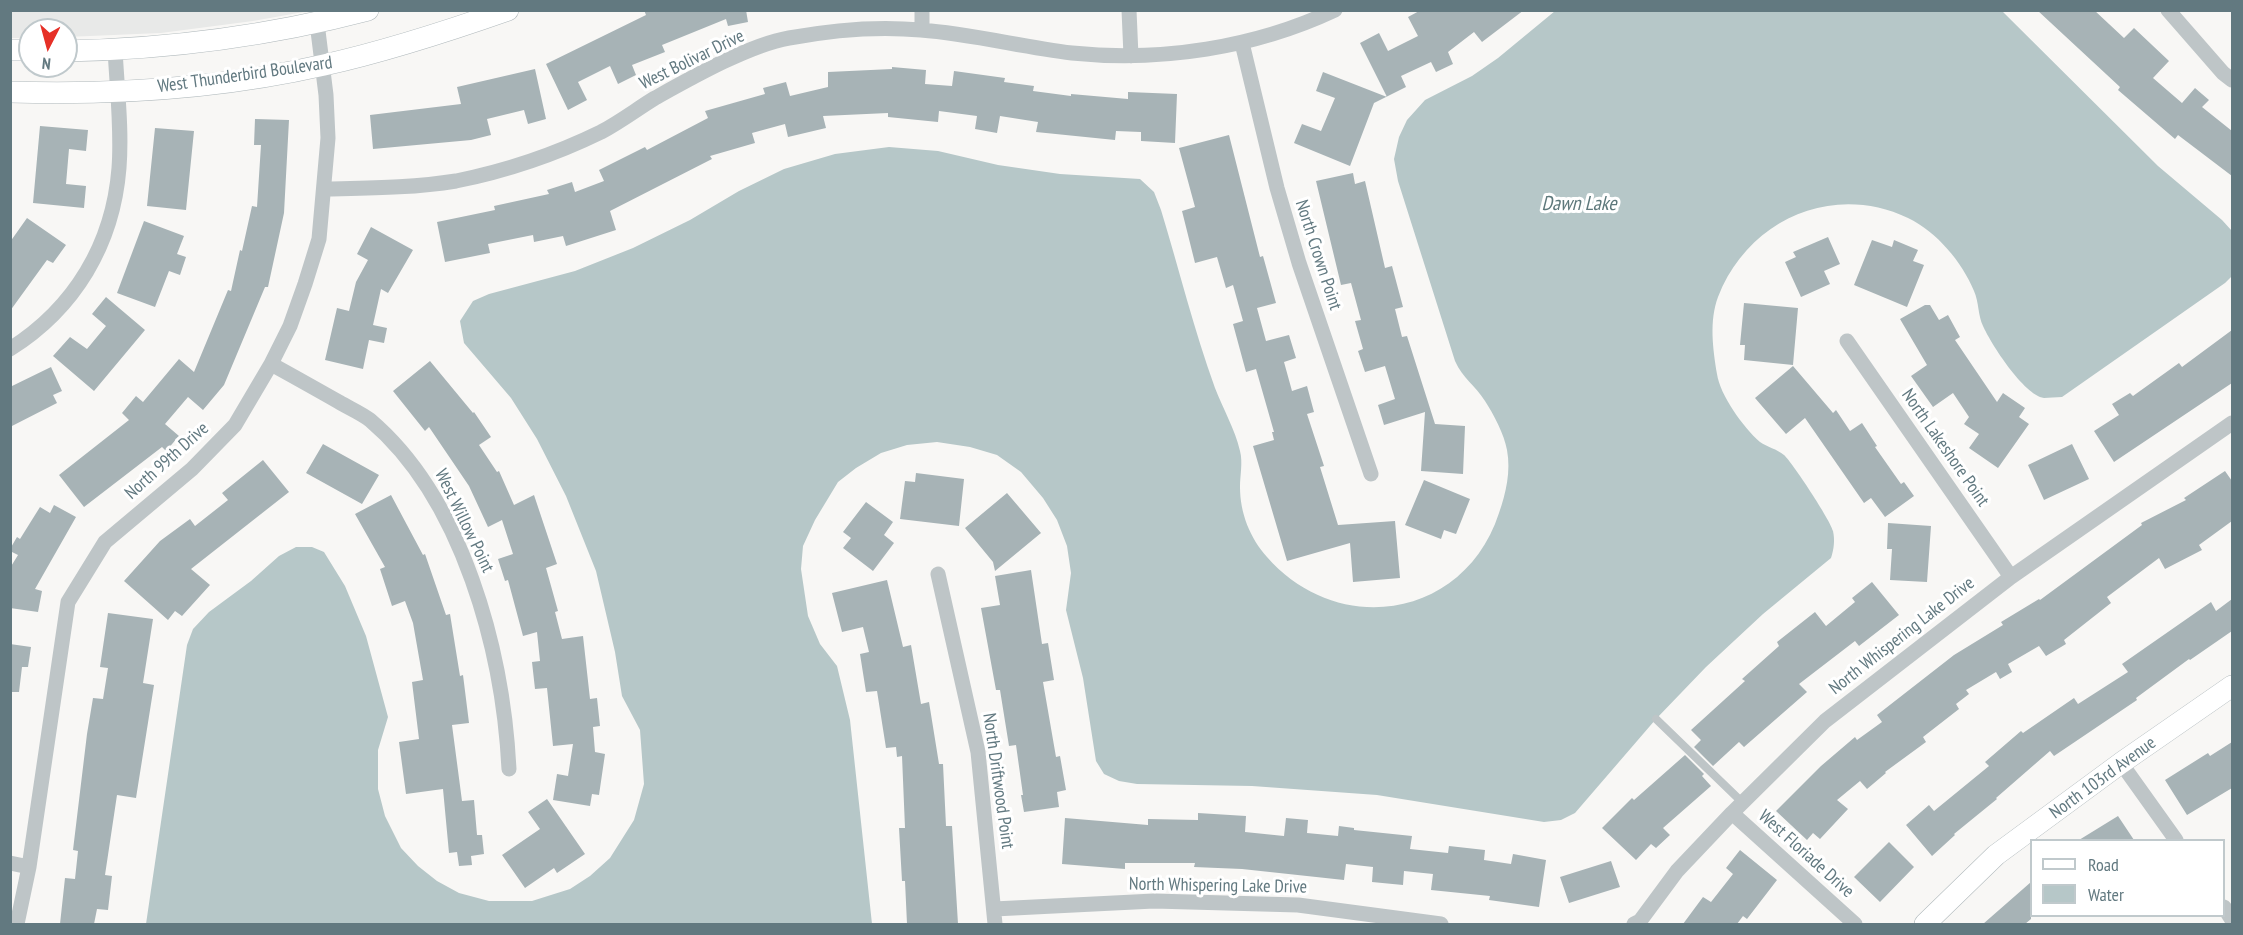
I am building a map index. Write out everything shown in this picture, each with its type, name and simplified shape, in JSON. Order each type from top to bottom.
[{"type":"street","points":[[78,51],[209,42],[317,23],[368,10]]},
{"type":"street","name":"West Thunderbird Boulevard","points":[[10,92],[118,92],[226,81],[323,65],[395,47],[508,10]]},
{"type":"street","points":[[922,10],[922,30]]},
{"type":"street","points":[[1129,10],[1131,56]]},
{"type":"street","name":"West Bolivar Drive","points":[[325,189],[423,185],[456,181],[492,172],[571,146],[603,131],[656,98],[709,70],[742,54],[787,38],[884,28],[922,30],[1072,53],[1131,56],[1192,51],[1242,43],[1313,21],[1335,10]]},
{"type":"street","points":[[2168,10],[2223,73],[2232,80]]},
{"type":"street","name":"North 99th Drive","points":[[17,924],[29,867],[68,602],[105,542],[192,469],[235,425],[271,364],[290,326],[305,284],[319,239],[328,138],[323,65],[317,23]]},
{"type":"street","name":"North Crown Point","points":[[1242,43],[1277,188],[1299,263],[1371,474]]},
{"type":"street","points":[[10,349],[43,325],[77,290],[101,245],[111,214],[118,177],[120,132],[115,49]]},
{"type":"street","name":"North Lakeshore Point","points":[[1847,341],[2011,577]]},
{"type":"street","name":"West Willow Point","points":[[271,364],[367,418],[390,438],[421,476],[450,528],[473,581],[490,637],[507,731],[509,769]]},
{"type":"street","name":"North Whispering Lake Drive","points":[[1634,924],[1640,921],[1677,871],[1825,721],[2011,577],[2232,423]]},
{"type":"street","name":"North Driftwood Point","points":[[938,574],[978,752],[994,917]]},
{"type":"street","name":"North 103rd Avenue","points":[[1926,924],[1996,855],[2232,686]]},
{"type":"street","points":[[2121,764],[2175,839]]},
{"type":"street","name":"West Floriade Drive","points":[[1737,808],[1855,924]]},
{"type":"street","points":[[10,863],[29,867]]},
{"type":"street","name":"North Whispering Lake Drive","points":[[994,917],[1154,901],[1298,905],[1441,924]]},
{"type":"lane","points":[[1656,719],[1737,808]]},
{"type":"shaded area","points":[[11,10],[309,11],[161,33],[78,36],[78,18],[18,18],[18,38],[11,38]]},
{"type":"water","name":"Dawn Lake","points":[[1555,11],[2002,11],[2158,166],[2232,231],[2232,276],[2062,397],[2044,398],[2027,388],[2001,356],[1983,326],[1976,295],[1963,269],[1947,249],[1919,224],[1879,208],[1850,204],[1822,207],[1796,215],[1771,229],[1750,247],[1732,270],[1718,297],[1713,316],[1713,345],[1717,374],[1727,401],[1747,428],[1760,442],[1784,455],[1819,504],[1833,531],[1834,544],[1831,558],[1763,614],[1706,667],[1656,719],[1575,813],[1561,820],[1544,822],[1377,795],[1252,786],[1137,784],[1119,781],[1104,774],[1096,761],[1083,678],[1066,610],[1071,573],[1067,546],[1057,520],[1043,498],[1021,472],[997,455],[970,447],[937,442],[907,445],[881,453],[856,468],[838,482],[815,520],[803,546],[801,569],[808,616],[820,644],[837,666],[850,720],[872,924],[146,924],[187,645],[193,629],[209,612],[251,581],[279,556],[296,547],[312,547],[324,552],[345,586],[366,636],[388,717],[378,750],[378,789],[385,816],[401,848],[418,866],[437,881],[459,893],[489,901],[532,901],[570,889],[590,876],[610,858],[634,820],[644,784],[640,730],[622,696],[615,652],[596,571],[566,496],[537,439],[511,398],[464,343],[460,321],[473,301],[489,294],[575,271],[633,248],[784,169],[835,154],[889,147],[938,151],[998,165],[1060,174],[1140,179],[1154,192],[1161,210],[1207,366],[1238,443],[1241,460],[1240,497],[1247,525],[1261,550],[1296,583],[1329,599],[1363,607],[1397,605],[1430,595],[1459,576],[1482,548],[1504,498],[1508,458],[1504,438],[1492,412],[1455,361],[1398,181],[1394,159],[1399,137],[1407,120],[1425,100],[1472,76],[1498,58]]},
{"type":"building","points":[[644,10],[746,10],[748,22],[728,26],[726,19],[662,45],[665,52],[632,65],[636,75],[618,84],[610,66],[578,82],[587,100],[568,110],[546,64],[646,15]]},
{"type":"building","points":[[1421,10],[1524,10],[1482,42],[1474,32],[1448,52],[1453,64],[1436,72],[1431,62],[1401,76],[1406,87],[1387,97],[1360,43],[1379,33],[1388,51],[1418,36],[1408,17]]},
{"type":"building","points":[[2037,10],[2094,10],[2124,38],[2134,28],[2169,61],[2153,78],[2182,103],[2195,88],[2209,100],[2202,107],[2232,131],[2232,176],[2178,135],[2175,139],[2118,90],[2120,87]]},
{"type":"building","points":[[892,67],[926,70],[925,84],[952,86],[954,71],[1005,78],[1004,82],[1034,86],[1033,91],[1071,96],[1071,94],[1128,99],[1128,92],[1177,94],[1175,143],[1141,141],[1141,132],[1116,131],[1115,140],[1036,132],[1038,122],[1000,116],[997,133],[975,129],[977,116],[939,111],[938,122],[888,117],[888,113],[823,116],[826,128],[788,137],[785,124],[752,133],[755,143],[710,156],[712,159],[610,211],[616,230],[566,246],[563,236],[534,242],[533,235],[488,244],[490,253],[445,262],[437,222],[495,210],[494,206],[549,194],[547,190],[572,182],[575,192],[604,181],[599,170],[645,147],[647,150],[708,118],[705,111],[765,94],[763,88],[786,82],[790,96],[828,87],[828,72],[892,69]]},
{"type":"building","points":[[535,69],[546,119],[528,124],[524,110],[487,119],[491,135],[471,140],[373,149],[370,115],[461,104],[457,87]]},
{"type":"building","points":[[1323,72],[1386,97],[1374,103],[1350,166],[1294,143],[1302,124],[1321,131],[1335,98],[1316,91]]},
{"type":"building","points":[[255,119],[289,120],[284,213],[268,287],[265,287],[224,385],[203,410],[188,397],[165,424],[179,436],[166,451],[162,447],[84,507],[59,475],[129,420],[122,413],[136,396],[143,402],[179,359],[194,372],[228,290],[231,291],[252,206],[257,207],[261,145],[254,145]]},
{"type":"building","points":[[40,126],[88,130],[86,151],[69,149],[66,184],[86,186],[84,208],[33,203]]},
{"type":"building","points":[[155,128],[194,131],[186,210],[147,206]]},
{"type":"building","points":[[1229,135],[1260,257],[1263,256],[1276,303],[1257,308],[1266,341],[1289,335],[1296,358],[1284,362],[1292,391],[1307,386],[1314,412],[1307,414],[1324,466],[1320,467],[1338,525],[1395,521],[1400,578],[1353,582],[1350,543],[1287,561],[1253,446],[1274,440],[1272,432],[1274,432],[1256,369],[1246,372],[1233,324],[1243,321],[1233,285],[1226,288],[1217,257],[1195,263],[1182,211],[1195,207],[1179,148]]},
{"type":"building","points":[[1353,173],[1355,184],[1365,181],[1385,268],[1392,266],[1403,307],[1395,309],[1402,337],[1407,336],[1435,424],[1465,426],[1463,474],[1421,471],[1425,412],[1384,425],[1378,405],[1395,399],[1385,366],[1365,372],[1358,351],[1363,349],[1355,321],[1361,320],[1351,283],[1341,285],[1316,181]]},
{"type":"building","points":[[27,218],[66,245],[53,263],[47,260],[10,311],[10,242]]},
{"type":"building","points":[[144,221],[184,236],[177,254],[186,257],[180,275],[169,271],[155,307],[117,293]]},
{"type":"building","points":[[371,227],[413,250],[388,293],[381,289],[373,325],[387,328],[384,343],[369,340],[363,369],[325,360],[337,308],[349,311],[356,282],[368,260],[357,254]]},
{"type":"building","points":[[1828,237],[1840,264],[1824,271],[1830,284],[1801,297],[1785,262],[1796,257],[1793,252]]},
{"type":"building","points":[[1872,240],[1892,247],[1894,240],[1918,250],[1913,261],[1924,265],[1907,307],[1854,285]]},
{"type":"building","points":[[106,297],[145,330],[94,391],[53,356],[70,337],[87,349],[106,326],[92,314]]},
{"type":"building","points":[[1744,303],[1798,308],[1793,365],[1744,360],[1745,345],[1740,345]]},
{"type":"building","points":[[1925,305],[1930,305],[1939,320],[1948,315],[1960,337],[1955,340],[1997,402],[2003,393],[2025,408],[2019,417],[2029,424],[1998,468],[1969,448],[1979,434],[1964,424],[1969,417],[1953,393],[1933,407],[1911,376],[1927,365],[1900,319]]},
{"type":"building","points":[[2232,330],[2232,383],[2114,462],[2094,431],[2119,415],[2112,404],[2130,393],[2133,396],[2179,363],[2182,367]]},
{"type":"building","points":[[430,361],[474,412],[491,437],[479,445],[497,472],[499,471],[514,505],[534,495],[557,564],[546,568],[558,611],[555,612],[562,639],[583,636],[590,699],[597,698],[600,726],[593,727],[595,752],[605,754],[599,795],[592,794],[590,806],[553,800],[557,774],[568,776],[573,744],[553,746],[547,688],[535,689],[532,662],[540,661],[537,632],[523,636],[508,580],[505,581],[498,559],[513,554],[502,520],[488,527],[469,486],[429,427],[425,431],[393,391]]},
{"type":"building","points":[[1793,366],[1833,413],[1836,410],[1850,431],[1862,423],[1877,446],[1875,447],[1901,484],[1904,482],[1914,496],[1885,517],[1871,498],[1864,503],[1805,418],[1786,434],[1755,398]]},
{"type":"building","points":[[51,367],[62,391],[53,395],[57,403],[10,427],[10,387]]},
{"type":"building","points":[[323,444],[379,475],[362,504],[306,473]]},
{"type":"building","points":[[2072,444],[2089,479],[2044,500],[2028,465]]},
{"type":"building","points":[[263,460],[289,492],[191,569],[210,585],[182,616],[175,611],[168,620],[124,581],[160,541],[190,519],[195,526],[228,500],[222,493]]},
{"type":"building","points":[[2225,471],[2232,481],[2232,521],[2199,545],[2202,550],[2165,569],[2159,558],[2107,597],[2111,603],[2064,640],[2066,644],[2046,656],[2039,646],[2008,664],[2012,672],[2000,679],[1996,672],[1966,690],[1969,694],[1956,704],[1959,709],[1923,737],[1926,742],[1885,772],[1867,789],[1860,781],[1837,800],[1848,809],[1820,839],[1813,833],[1807,840],[1776,811],[1821,766],[1855,737],[1857,740],[1882,722],[1877,715],[1954,655],[2003,625],[2001,622],[2040,600],[2142,525],[2141,523],[2186,500],[2184,498]]},
{"type":"building","points":[[916,473],[964,479],[959,526],[900,519],[905,481],[915,482]]},
{"type":"building","points":[[1424,480],[1470,499],[1456,534],[1444,530],[1441,539],[1405,525]]},
{"type":"building","points":[[1007,493],[1041,533],[995,571],[993,562],[965,528]]},
{"type":"building","points":[[391,495],[423,555],[425,554],[446,615],[450,614],[460,676],[463,675],[469,723],[452,725],[462,801],[474,800],[477,835],[482,835],[484,854],[471,856],[472,865],[459,866],[457,852],[449,853],[443,789],[406,794],[399,742],[419,739],[412,682],[423,680],[413,623],[405,601],[392,606],[380,569],[385,567],[355,514]]},
{"type":"building","points":[[866,502],[893,522],[884,535],[894,543],[873,571],[843,548],[851,538],[843,532]]},
{"type":"building","points":[[54,505],[76,517],[35,589],[42,591],[38,612],[10,608],[10,568],[18,555],[10,549],[17,537],[20,539],[40,507],[50,513]]},
{"type":"building","points":[[1888,523],[1931,526],[1927,582],[1890,580],[1892,549],[1887,549]]},
{"type":"building","points":[[1031,570],[1042,644],[1048,643],[1054,680],[1043,682],[1056,757],[1060,756],[1066,790],[1057,792],[1059,807],[1024,812],[1016,745],[1009,746],[1000,690],[996,690],[981,608],[1000,605],[995,576]]},
{"type":"building","points":[[887,580],[903,647],[911,645],[921,704],[929,702],[939,764],[943,764],[946,826],[952,826],[958,924],[907,924],[899,828],[905,828],[902,756],[897,757],[896,747],[886,748],[877,691],[866,692],[860,654],[869,652],[863,627],[842,632],[832,593]]},
{"type":"building","points":[[1872,582],[1899,615],[1859,646],[1855,641],[1799,684],[1807,692],[1744,747],[1739,742],[1713,766],[1694,747],[1701,740],[1691,730],[1745,681],[1742,679],[1779,646],[1777,642],[1815,612],[1826,626],[1855,602],[1852,598]]},
{"type":"building","points":[[2232,599],[2232,631],[2189,659],[2136,698],[2137,700],[2054,756],[2050,751],[1954,834],[1932,856],[1906,825],[1929,805],[1934,811],[1989,766],[1985,762],[2021,731],[2023,733],[2074,698],[2078,704],[2128,672],[2122,664],[2211,602],[2216,611]]},
{"type":"building","points":[[108,613],[153,619],[143,683],[154,685],[136,798],[117,795],[105,875],[112,876],[108,910],[97,909],[94,924],[60,924],[65,878],[75,879],[78,851],[73,850],[93,698],[103,699],[108,668],[100,667]]},
{"type":"building","points":[[10,644],[31,647],[28,667],[22,667],[19,692],[10,692]]},
{"type":"building","points":[[2232,742],[2232,788],[2187,815],[2165,780],[2208,753],[2210,756]]},
{"type":"building","points":[[1685,755],[1704,774],[1702,776],[1711,786],[1663,828],[1670,835],[1656,848],[1651,844],[1636,860],[1602,828],[1632,798],[1634,800]]},
{"type":"building","points":[[547,799],[585,854],[557,873],[554,868],[525,888],[502,855],[540,829],[528,812]]},
{"type":"building","points":[[1198,813],[1246,816],[1245,832],[1284,836],[1286,818],[1308,820],[1307,833],[1338,836],[1339,826],[1354,828],[1354,830],[1412,836],[1410,849],[1448,853],[1449,846],[1485,850],[1484,860],[1511,864],[1513,854],[1546,860],[1539,907],[1489,900],[1490,896],[1431,890],[1433,874],[1404,871],[1403,885],[1372,882],[1373,867],[1346,864],[1344,880],[1242,869],[1194,867],[1195,863],[1125,863],[1125,869],[1062,864],[1065,818],[1148,825],[1148,819],[1198,820]]},
{"type":"building","points":[[2118,816],[2133,839],[2081,839]]},
{"type":"building","points":[[1889,842],[1914,867],[1880,902],[1854,877]]},
{"type":"building","points":[[1740,850],[1777,880],[1747,919],[1743,916],[1737,924],[1683,924],[1703,897],[1711,902],[1733,874],[1726,868]]},
{"type":"building","points":[[1611,861],[1620,887],[1569,903],[1560,877]]},
{"type":"building","points":[[2030,883],[2031,919],[2025,924],[1983,924]]}]
